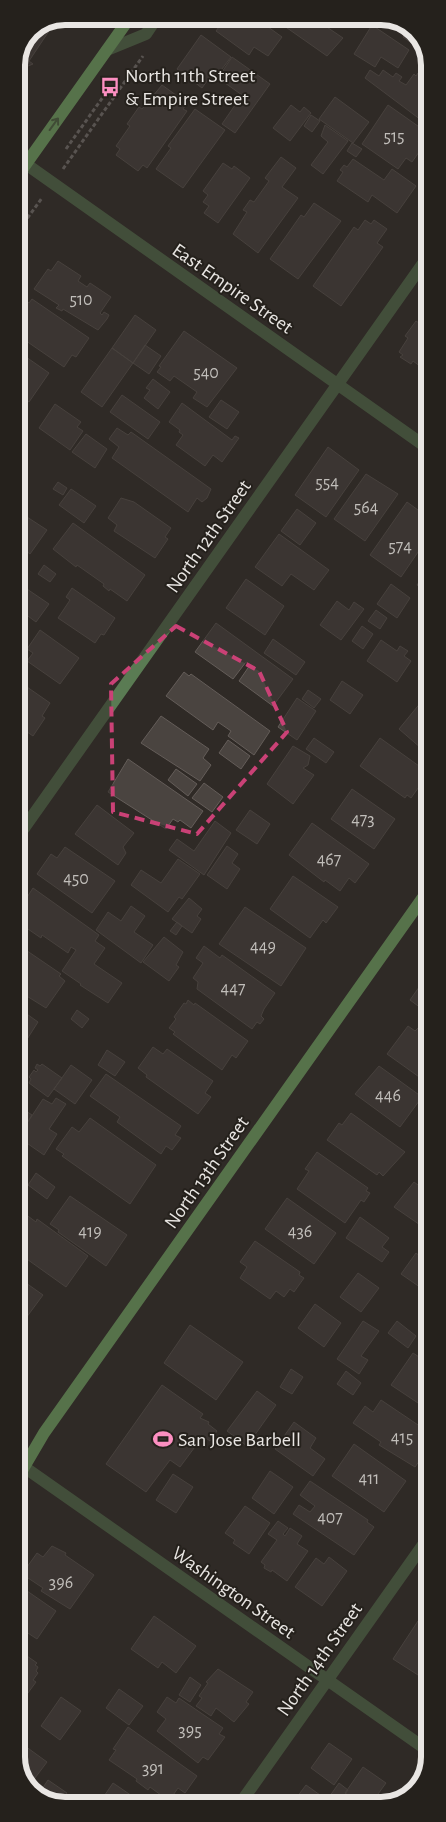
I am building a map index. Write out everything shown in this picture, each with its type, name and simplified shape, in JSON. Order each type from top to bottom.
[{"type":"main road","points":[[25,156],[107,50],[123,25]]},
{"type":"main road","name":"North 13th Street","points":[[25,1459],[421,900]]},
{"type":"street","points":[[107,50],[146,34],[152,25]]},
{"type":"street","name":"East Empire Street","points":[[25,164],[421,443]]},
{"type":"street","name":"North 12th Street","points":[[25,827],[421,266]]},
{"type":"street","name":"Washington Street","points":[[25,1468],[421,1746]]},
{"type":"street","name":"North 14th Street","points":[[244,1797],[421,1547]]},
{"type":"path","points":[[79,146],[146,52],[146,34]]},
{"type":"path","points":[[66,149],[108,90]]},
{"type":"path","points":[[62,146],[70,152]]},
{"type":"path","points":[[25,223],[28,219]]},
{"type":"highlighted area","points":[[176,626],[259,671],[287,732],[197,834],[113,812],[111,684]]},
{"type":"building","points":[[220,25],[265,25],[282,37],[268,56],[254,47],[249,55],[216,31]]},
{"type":"building","points":[[283,25],[324,25],[343,38],[327,56]]},
{"type":"building","points":[[372,25],[409,50],[398,68],[381,57],[375,67],[354,54]]},
{"type":"building","points":[[51,27],[29,61],[33,64],[25,67],[28,49],[37,37]]},
{"type":"building","points":[[406,33],[417,47],[403,37]]},
{"type":"building","points":[[201,35],[231,57],[216,77],[212,74],[202,88],[177,69]]},
{"type":"building","points":[[232,57],[270,84],[235,133],[222,124],[242,95],[218,78]]},
{"type":"building","points":[[370,70],[379,76],[383,70],[393,77],[396,73],[402,77],[399,81],[406,85],[414,74],[416,76],[418,73],[421,75],[421,120],[365,78]]},
{"type":"building","points":[[162,85],[187,103],[183,109],[187,111],[147,168],[143,165],[138,171],[116,155],[120,149],[116,146],[130,126],[127,124],[139,107],[142,109]]},
{"type":"building","points":[[335,97],[369,122],[353,143],[319,119]]},
{"type":"building","points":[[291,105],[300,112],[304,107],[311,113],[290,141],[273,128]]},
{"type":"building","points":[[388,105],[421,128],[421,137],[418,142],[421,144],[421,149],[412,162],[406,158],[398,169],[362,144]]},
{"type":"building","points":[[195,109],[225,130],[183,188],[156,169],[171,148],[168,146]]},
{"type":"building","points":[[311,115],[320,121],[312,132],[304,126]]},
{"type":"building","points":[[325,125],[348,141],[323,174],[311,165],[328,142],[321,136]]},
{"type":"building","points":[[352,143],[362,149],[356,157],[347,151]]},
{"type":"building","points":[[281,157],[296,168],[282,187],[298,198],[258,253],[233,234],[247,212],[243,210],[250,200],[254,202],[269,181],[265,178]]},
{"type":"building","points":[[353,159],[384,180],[392,169],[416,186],[397,213],[372,195],[368,202],[337,181],[343,172],[340,170],[344,165],[347,167]]},
{"type":"building","points":[[223,163],[232,169],[234,166],[250,178],[218,223],[204,213],[209,206],[203,202],[208,195],[203,191]]},
{"type":"building","points":[[314,203],[341,221],[298,279],[270,259],[301,215],[304,217]]},
{"type":"building","points":[[365,220],[371,224],[374,220],[387,229],[377,243],[383,247],[341,306],[313,286],[354,227],[358,230]]},
{"type":"building","points":[[58,261],[81,276],[78,281],[87,287],[90,283],[111,297],[100,313],[102,315],[104,312],[109,315],[98,330],[63,309],[62,311],[56,308],[59,305],[34,289],[48,269],[51,271]]},
{"type":"building","points":[[32,299],[89,338],[76,357],[72,355],[64,367],[25,340],[25,300],[29,303]]},
{"type":"building","points":[[135,315],[156,330],[133,363],[112,348]]},
{"type":"building","points":[[421,320],[421,367],[413,361],[411,364],[400,357],[403,355],[399,352],[408,338],[405,336],[416,321],[419,323]]},
{"type":"building","points":[[184,331],[237,368],[207,407],[193,398],[197,392],[174,376],[170,381],[157,372],[161,367],[159,366]]},
{"type":"building","points":[[145,345],[161,356],[149,374],[133,363]]},
{"type":"building","points":[[112,348],[133,363],[102,407],[81,392]]},
{"type":"building","points":[[25,356],[49,373],[29,402],[25,399]]},
{"type":"building","points":[[153,379],[170,392],[158,409],[144,398],[150,390],[146,388]]},
{"type":"building","points":[[122,395],[160,422],[148,439],[110,412]]},
{"type":"building","points":[[221,400],[239,412],[227,429],[209,417]]},
{"type":"building","points":[[182,403],[232,440],[235,436],[239,438],[222,462],[213,455],[205,466],[176,445],[183,435],[179,432],[180,430],[169,422]]},
{"type":"building","points":[[55,404],[81,422],[77,427],[83,431],[70,450],[39,428]]},
{"type":"building","points":[[117,428],[128,435],[131,432],[211,489],[207,498],[202,502],[197,498],[188,512],[112,458],[119,447],[109,439]]},
{"type":"building","points":[[86,434],[107,449],[95,468],[72,452]]},
{"type":"building","points":[[328,447],[359,470],[326,517],[295,495]]},
{"type":"building","points":[[366,474],[398,494],[365,541],[334,519]]},
{"type":"building","points":[[58,482],[67,488],[63,495],[53,489]]},
{"type":"building","points":[[71,489],[96,506],[84,523],[59,505]]},
{"type":"building","points":[[121,498],[134,502],[171,528],[165,537],[168,539],[155,558],[114,531],[117,525],[108,518]]},
{"type":"building","points":[[407,502],[421,512],[421,548],[401,577],[370,555]]},
{"type":"building","points":[[297,509],[316,523],[300,545],[281,531]]},
{"type":"building","points":[[27,517],[47,530],[30,554],[25,550],[25,520]]},
{"type":"building","points":[[73,523],[145,575],[127,601],[110,589],[109,591],[103,586],[104,584],[77,565],[76,567],[53,549]]},
{"type":"building","points":[[279,534],[329,570],[314,590],[291,574],[282,586],[255,567]]},
{"type":"building","points":[[44,565],[56,574],[50,582],[38,574]]},
{"type":"building","points":[[246,579],[284,606],[265,635],[226,608]]},
{"type":"building","points":[[421,579],[421,588],[417,585]]},
{"type":"building","points":[[391,584],[410,598],[397,618],[377,604]]},
{"type":"building","points":[[25,588],[49,604],[36,622],[25,614]]},
{"type":"building","points":[[72,588],[115,618],[104,635],[101,634],[95,643],[58,618],[70,600],[66,597]]},
{"type":"building","points":[[337,601],[349,610],[354,602],[364,609],[341,640],[320,625]]},
{"type":"building","points":[[376,610],[387,618],[380,629],[368,621]]},
{"type":"building","points":[[216,623],[293,679],[273,706],[239,681],[250,665],[246,662],[233,679],[195,652]]},
{"type":"building","points":[[362,626],[373,634],[363,649],[352,641]]},
{"type":"building","points":[[40,630],[79,658],[60,684],[27,661],[33,653],[27,649]]},
{"type":"building","points":[[273,639],[305,662],[296,675],[264,653]]},
{"type":"building","points":[[381,640],[397,651],[400,646],[408,651],[404,656],[411,661],[397,682],[367,661]]},
{"type":"building","points":[[184,672],[189,676],[191,674],[270,731],[254,755],[228,736],[231,731],[218,722],[213,730],[166,696]]},
{"type":"building","points":[[342,681],[363,695],[350,714],[330,700]]},
{"type":"building","points":[[25,686],[50,703],[42,716],[45,718],[33,736],[25,730]]},
{"type":"building","points":[[308,690],[321,699],[314,708],[302,699]]},
{"type":"building","points":[[297,698],[316,711],[297,740],[278,727]]},
{"type":"building","points":[[421,702],[421,748],[399,729]]},
{"type":"building","points":[[161,716],[209,749],[203,758],[211,765],[200,781],[141,743]]},
{"type":"building","points":[[314,738],[334,752],[326,763],[306,749]]},
{"type":"building","points":[[380,738],[421,767],[421,784],[411,798],[407,795],[405,798],[360,766]]},
{"type":"building","points":[[228,740],[250,756],[241,769],[219,753]]},
{"type":"building","points":[[293,746],[310,756],[308,765],[303,768],[314,775],[293,804],[267,784]]},
{"type":"building","points":[[128,759],[203,811],[191,828],[180,820],[178,822],[173,819],[166,829],[108,792]]},
{"type":"building","points":[[176,769],[197,784],[188,796],[168,780]]},
{"type":"building","points":[[204,783],[223,797],[212,812],[192,798]]},
{"type":"building","points":[[352,789],[395,819],[374,849],[331,819]]},
{"type":"building","points":[[97,805],[134,833],[123,847],[126,853],[118,865],[75,834]]},
{"type":"building","points":[[250,810],[270,824],[257,844],[236,830]]},
{"type":"building","points":[[215,821],[231,833],[204,875],[169,850],[177,839],[194,851]]},
{"type":"building","points":[[312,823],[369,864],[355,883],[349,878],[340,891],[325,880],[324,882],[289,855]]},
{"type":"building","points":[[227,846],[238,854],[232,863],[240,869],[227,889],[207,875]]},
{"type":"building","points":[[65,847],[115,881],[92,913],[37,874],[51,854],[57,858]]},
{"type":"building","points":[[178,859],[200,874],[182,899],[179,897],[168,912],[131,885],[141,870],[161,883]]},
{"type":"building","points":[[293,876],[338,907],[326,923],[323,920],[310,938],[270,909]]},
{"type":"building","points":[[33,888],[99,935],[95,941],[105,948],[94,964],[122,983],[108,1003],[62,971],[76,950],[71,947],[68,953],[42,935],[41,938],[25,927],[27,924],[25,923],[25,900]]},
{"type":"building","points":[[189,898],[202,909],[197,916],[201,919],[192,933],[172,919]]},
{"type":"building","points":[[131,906],[145,916],[134,932],[153,945],[141,963],[96,930],[108,912],[121,921]]},
{"type":"building","points":[[245,907],[306,948],[281,986],[219,944]]},
{"type":"building","points":[[177,922],[182,926],[176,935],[170,931]]},
{"type":"building","points":[[164,937],[183,952],[176,965],[179,967],[169,981],[143,962]]},
{"type":"building","points":[[204,946],[220,958],[222,955],[275,993],[264,1009],[261,1016],[264,1019],[260,1024],[257,1022],[252,1029],[197,989],[198,982],[193,978],[203,963],[196,958]]},
{"type":"building","points":[[25,949],[61,974],[59,976],[65,981],[46,1008],[25,995]]},
{"type":"building","points":[[421,984],[421,1008],[410,1000]]},
{"type":"building","points":[[188,1000],[248,1041],[236,1058],[232,1055],[222,1070],[173,1034],[175,1032],[169,1028],[176,1019],[174,1017]]},
{"type":"building","points":[[77,1010],[89,1019],[82,1028],[71,1019]]},
{"type":"building","points":[[25,1013],[38,1022],[25,1042]]},
{"type":"building","points":[[408,1026],[415,1031],[418,1028],[421,1030],[421,1078],[387,1054]]},
{"type":"building","points":[[153,1047],[163,1054],[167,1049],[213,1081],[205,1093],[211,1097],[198,1114],[146,1077],[147,1075],[138,1068]]},
{"type":"building","points":[[107,1050],[125,1062],[115,1076],[98,1065]]},
{"type":"building","points":[[37,1064],[40,1066],[42,1064],[62,1078],[48,1097],[29,1083],[31,1079],[29,1077],[34,1070],[36,1072],[38,1070],[35,1068]]},
{"type":"building","points":[[71,1065],[92,1080],[75,1104],[54,1089]]},
{"type":"building","points":[[379,1066],[421,1096],[421,1098],[400,1127],[355,1094]]},
{"type":"building","points":[[106,1074],[181,1126],[175,1135],[181,1138],[172,1150],[166,1146],[161,1154],[117,1122],[120,1117],[90,1096]]},
{"type":"building","points":[[56,1098],[66,1104],[49,1129],[57,1134],[44,1155],[25,1142],[25,1126],[43,1099],[52,1104]]},
{"type":"building","points":[[25,1110],[32,1115],[25,1126]]},
{"type":"building","points":[[351,1113],[405,1152],[383,1176],[379,1172],[377,1175],[327,1140],[339,1123],[342,1125]]},
{"type":"building","points":[[90,1118],[156,1165],[130,1204],[62,1156],[64,1154],[56,1149],[72,1127],[79,1132]]},
{"type":"building","points":[[317,1152],[368,1188],[366,1191],[370,1193],[364,1202],[361,1200],[345,1223],[297,1189],[309,1171],[305,1169]]},
{"type":"building","points":[[36,1173],[55,1187],[47,1199],[28,1185]]},
{"type":"building","points":[[414,1182],[421,1187],[421,1226],[394,1207]]},
{"type":"building","points":[[70,1196],[127,1235],[106,1266],[58,1232],[59,1230],[50,1224]]},
{"type":"building","points":[[287,1198],[336,1233],[314,1264],[265,1229]]},
{"type":"building","points":[[25,1214],[36,1222],[37,1219],[88,1256],[66,1287],[25,1258]]},
{"type":"building","points":[[360,1217],[389,1238],[382,1247],[389,1252],[382,1262],[346,1238]]},
{"type":"building","points":[[255,1241],[300,1272],[299,1275],[304,1278],[294,1292],[290,1289],[284,1297],[276,1291],[270,1299],[240,1278],[247,1267],[240,1262]]},
{"type":"building","points":[[416,1253],[421,1257],[421,1288],[401,1274]]},
{"type":"building","points":[[358,1273],[379,1288],[361,1312],[340,1297]]},
{"type":"building","points":[[25,1280],[28,1281],[26,1283],[43,1295],[26,1318]]},
{"type":"building","points":[[315,1304],[341,1323],[324,1347],[298,1328]]},
{"type":"building","points":[[363,1321],[379,1331],[361,1356],[368,1360],[359,1374],[337,1359]]},
{"type":"building","points":[[397,1321],[416,1336],[408,1348],[388,1333]]},
{"type":"building","points":[[190,1325],[243,1362],[216,1400],[164,1363]]},
{"type":"building","points":[[413,1353],[421,1358],[421,1405],[391,1385]]},
{"type":"building","points":[[291,1369],[303,1377],[292,1394],[280,1387]]},
{"type":"building","points":[[346,1371],[361,1383],[353,1395],[337,1384]]},
{"type":"building","name":"San Jose Barbell","points":[[162,1385],[203,1414],[200,1418],[209,1422],[208,1424],[217,1431],[210,1441],[203,1436],[180,1467],[170,1460],[146,1492],[106,1464]]},
{"type":"building","points":[[257,1391],[276,1405],[247,1446],[227,1431]]},
{"type":"building","points":[[381,1400],[421,1427],[421,1459],[415,1467],[379,1445],[381,1442],[353,1423],[365,1406],[373,1412]]},
{"type":"building","points":[[294,1422],[316,1438],[310,1448],[325,1459],[313,1476],[275,1449]]},
{"type":"building","points":[[354,1444],[406,1481],[384,1512],[332,1476]]},
{"type":"building","points":[[270,1471],[293,1487],[274,1514],[252,1498]]},
{"type":"building","points":[[173,1474],[193,1487],[176,1513],[156,1500]]},
{"type":"building","points":[[310,1481],[368,1520],[367,1522],[374,1527],[354,1555],[293,1514],[299,1505],[310,1512],[315,1506],[300,1495]]},
{"type":"building","points":[[245,1506],[270,1523],[249,1554],[233,1543],[235,1540],[225,1533]]},
{"type":"building","points":[[278,1521],[288,1528],[283,1534],[285,1536],[290,1528],[302,1536],[297,1544],[308,1551],[287,1581],[272,1570],[271,1572],[264,1568],[265,1565],[261,1562],[277,1540],[268,1534]]},
{"type":"building","points":[[52,1546],[66,1553],[65,1555],[94,1575],[70,1609],[41,1591],[43,1588],[25,1576],[25,1570],[37,1553],[43,1557]]},
{"type":"building","points":[[329,1557],[347,1571],[322,1606],[295,1587],[316,1558],[324,1564]]},
{"type":"building","points":[[25,1590],[56,1611],[37,1639],[25,1631]]},
{"type":"building","points":[[154,1616],[196,1646],[176,1673],[162,1662],[158,1668],[131,1649]]},
{"type":"building","points":[[418,1621],[421,1623],[421,1670],[418,1675],[393,1659]]},
{"type":"building","points":[[25,1655],[37,1663],[35,1665],[38,1667],[36,1671],[38,1673],[33,1680],[36,1682],[25,1697]]},
{"type":"building","points":[[218,1669],[253,1692],[246,1702],[249,1704],[234,1722],[216,1708],[211,1716],[196,1706],[202,1698],[199,1696],[208,1683],[206,1682]]},
{"type":"building","points":[[190,1677],[201,1685],[190,1702],[179,1695]]},
{"type":"building","points":[[119,1689],[143,1706],[129,1725],[106,1708]]},
{"type":"building","points":[[61,1697],[81,1711],[60,1740],[41,1726]]},
{"type":"building","points":[[167,1697],[176,1703],[179,1698],[223,1728],[219,1734],[225,1737],[208,1760],[203,1757],[198,1763],[157,1731],[166,1719],[157,1712]]},
{"type":"building","points":[[128,1727],[197,1776],[185,1793],[178,1788],[172,1797],[164,1797],[150,1787],[148,1790],[136,1781],[137,1779],[109,1760],[116,1750],[113,1749]]},
{"type":"building","points":[[329,1743],[352,1759],[334,1785],[311,1768]]},
{"type":"building","points":[[25,1746],[47,1762],[33,1781],[27,1770]]},
{"type":"building","points":[[363,1767],[386,1783],[376,1797],[351,1797],[345,1793]]},
{"type":"building","points":[[48,1780],[67,1793],[62,1797],[49,1794],[42,1789]]},
{"type":"building","points":[[113,1783],[133,1797],[103,1797]]},
{"type":"building","points":[[339,1783],[348,1790],[343,1797],[329,1797]]},
{"type":"building","points":[[306,1785],[323,1797],[297,1797]]},
{"type":"place","name":"North 11th Street & Empire Street","points":[[110,87]]},
{"type":"place","name":"San Jose Barbell","points":[[163,1439]]}]
